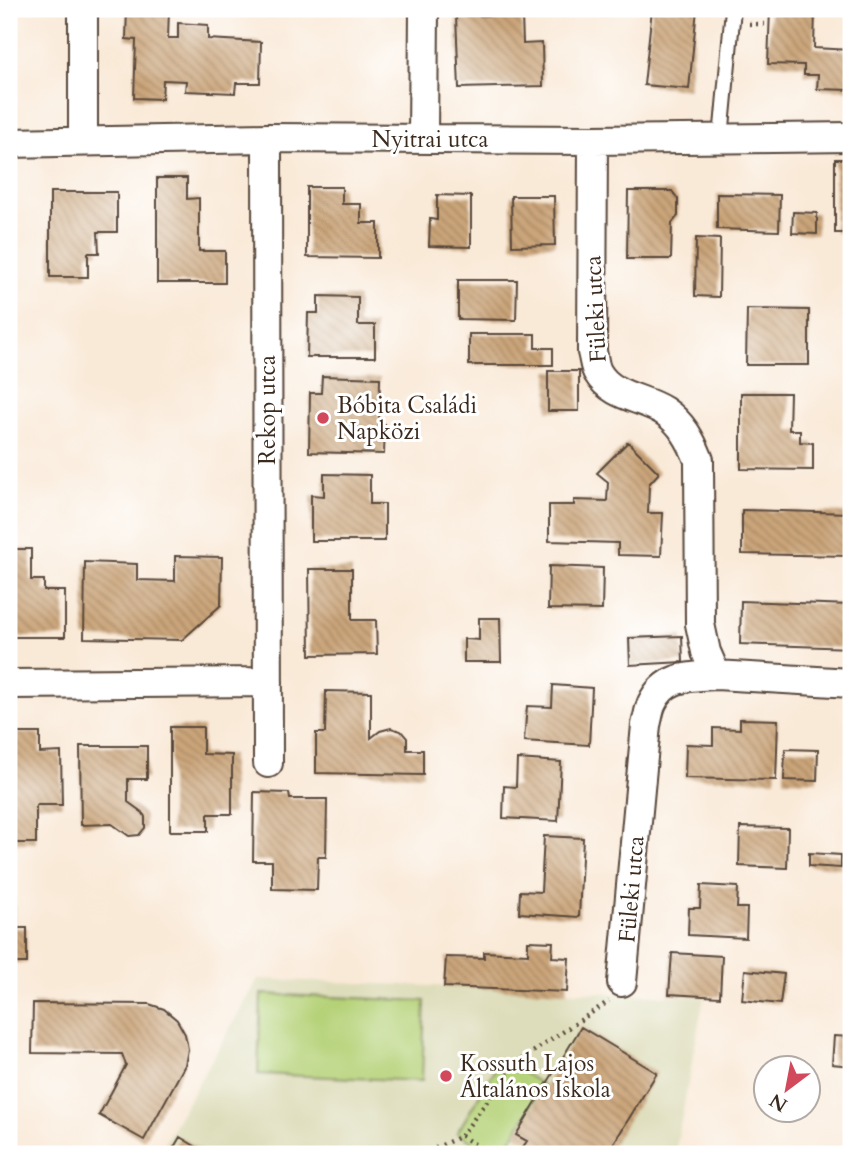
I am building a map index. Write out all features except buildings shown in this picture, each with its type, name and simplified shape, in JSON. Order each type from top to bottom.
[{"type":"street","points":[[83,9],[83,141]]},
{"type":"street","points":[[422,139],[424,9]]},
{"type":"street","name":"Nyitrai utca","points":[[9,143],[267,138],[593,140],[851,137]]},
{"type":"street","name":"Rekop utca","points":[[267,138],[268,763]]},
{"type":"street","name":"Füleki utca","points":[[593,140],[592,352],[596,372],[622,394],[661,410],[676,421],[691,440],[699,460],[700,624],[706,652],[716,676]]},
{"type":"street","name":"Füleki utca","points":[[622,982],[646,725],[652,703],[665,685],[682,677],[716,676],[851,683]]},
{"type":"street","points":[[9,684],[268,682]]},
{"type":"lane","points":[[721,138],[733,9]]},
{"type":"path","points":[[747,24],[769,24]]},
{"type":"path","points":[[422,1154],[461,1136],[514,1064],[620,994],[622,982]]},
{"type":"path","points":[[461,1136],[491,1154]]},
{"type":"shaded area","name":"Kossuth Lajos Általános Iskola","points":[[258,979],[704,997],[675,1154],[158,1154]]},
{"type":"green space","points":[[261,994],[425,1001],[422,1081],[258,1074]]},
{"type":"green space","points":[[501,1059],[543,1085],[503,1154],[493,1154],[457,1133]]},
{"type":"place","name":"Bóbita Családi Napközi","points":[[323,418]]},
{"type":"place","name":"Kossuth Lajos Általános Iskola","points":[[446,1076]]}]
